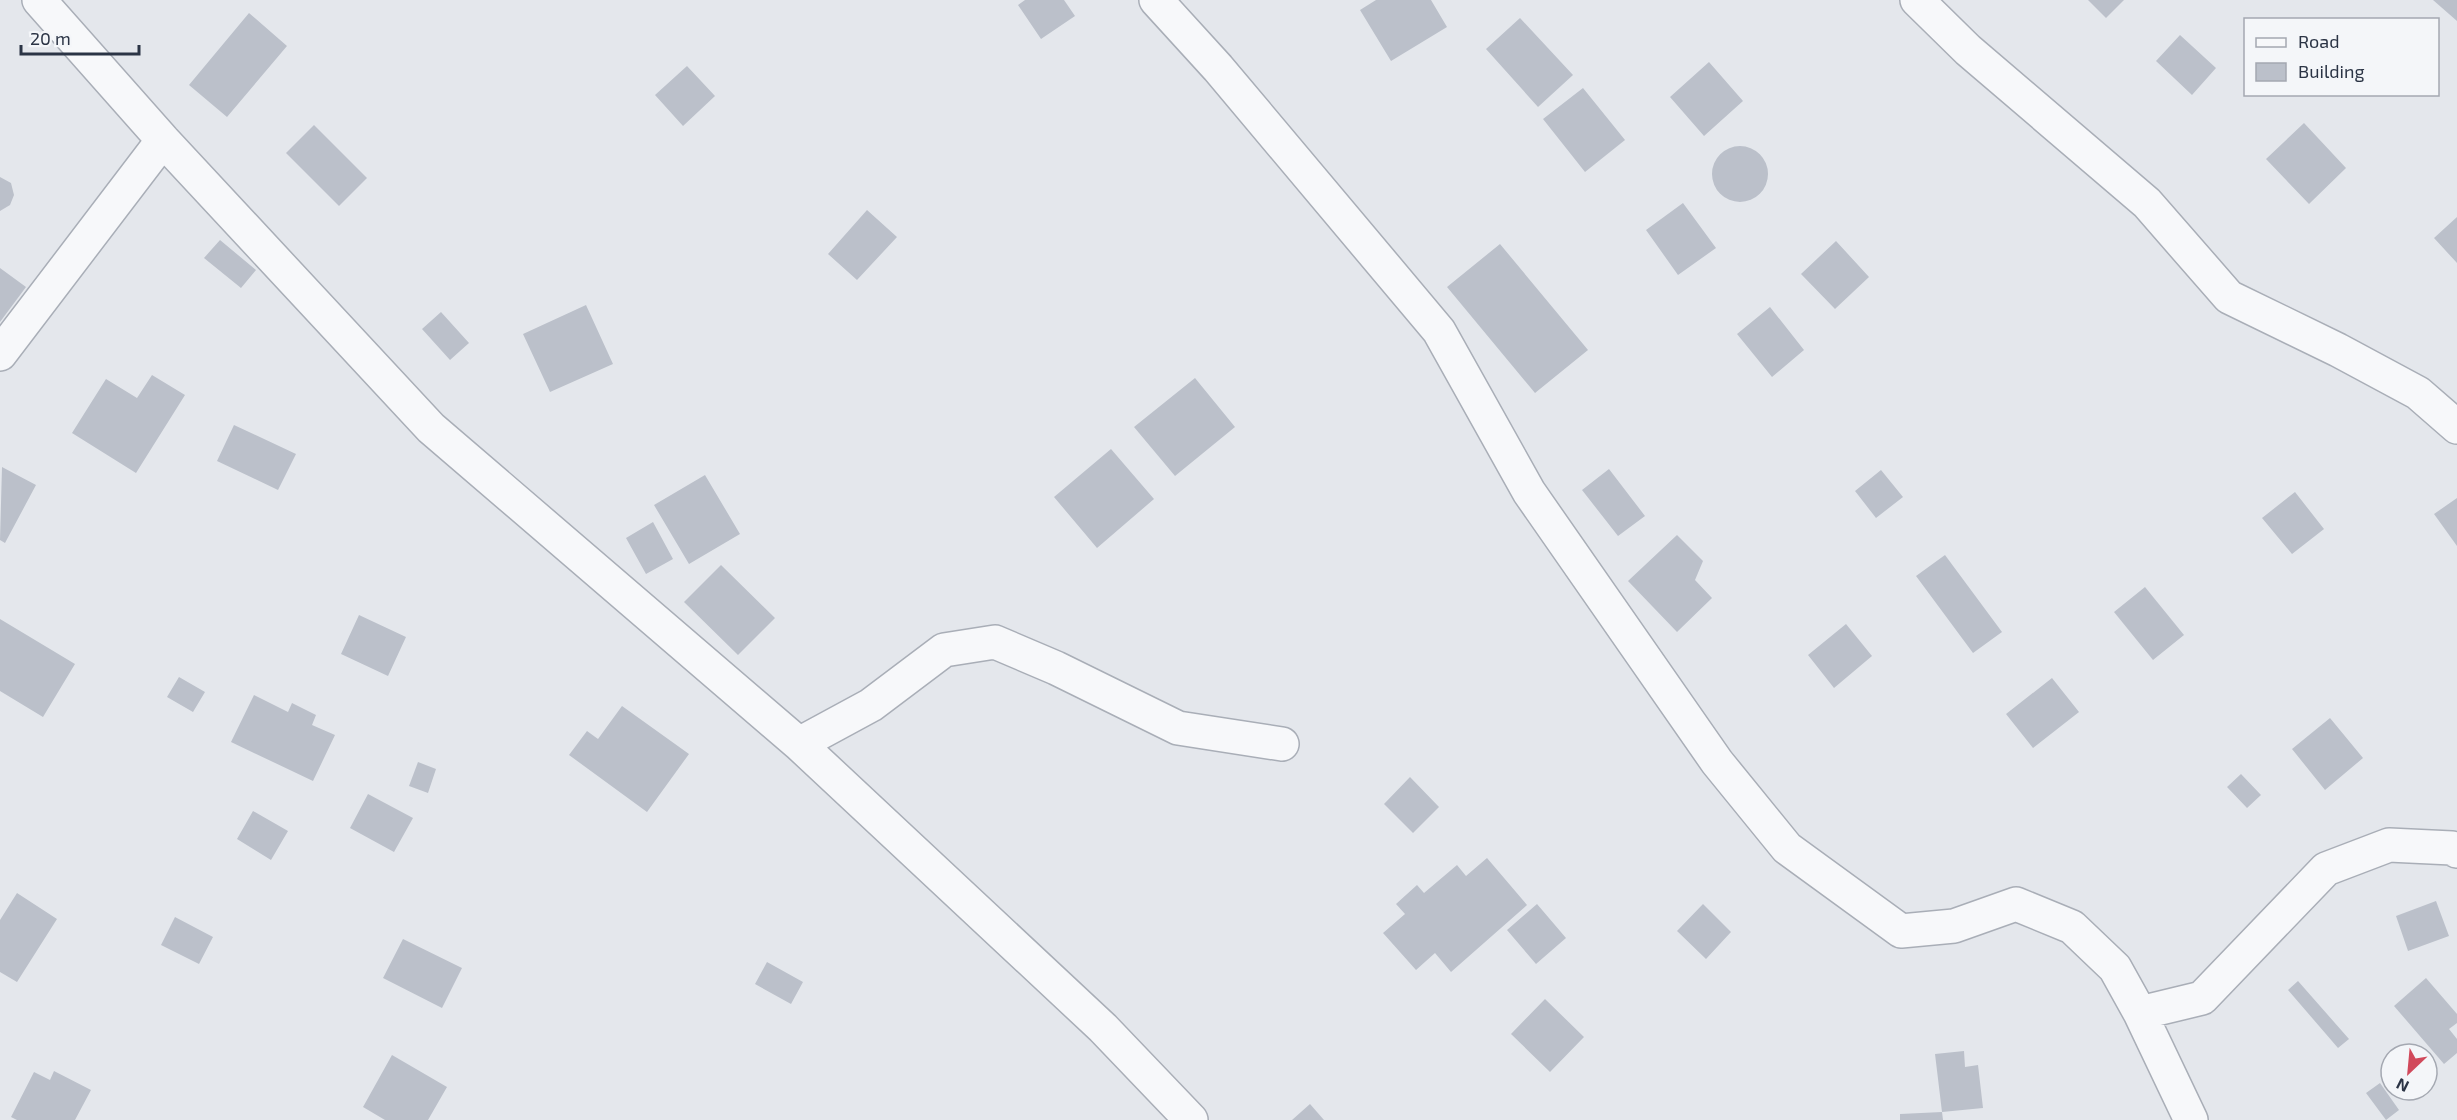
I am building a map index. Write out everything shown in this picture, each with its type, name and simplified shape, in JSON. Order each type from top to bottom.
[{"type":"street","points":[[39,0],[163,140],[431,428],[799,744],[1103,1028],[1191,1120]]},
{"type":"street","points":[[1156,0],[1218,68],[1439,331],[1529,492],[1717,762],[1787,848],[1901,931],[1954,926],[2016,904],[2073,927],[2115,968],[2140,1013],[2191,1120]]},
{"type":"street","points":[[1917,0],[1968,50],[2147,203],[2229,297],[2338,350],[2418,393],[2457,427]]},
{"type":"street","points":[[0,354],[163,140]]},
{"type":"street","points":[[799,744],[872,705],[945,650],[995,642],[1056,668],[1178,728],[1282,744]]},
{"type":"street","points":[[2140,1013],[2202,998],[2326,869],[2389,845],[2452,848],[2457,851]]},
{"type":"building","points":[[1025,0],[1064,0],[1075,16],[1041,39],[1018,5]]},
{"type":"building","points":[[1376,0],[1431,0],[1447,27],[1391,61],[1360,10]]},
{"type":"building","points":[[2088,0],[2124,0],[2106,18]]},
{"type":"building","points":[[2433,0],[2457,0],[2457,21]]},
{"type":"building","points":[[249,13],[287,46],[227,117],[189,85]]},
{"type":"building","points":[[1520,18],[1573,75],[1538,107],[1486,49]]},
{"type":"building","points":[[2180,35],[2216,68],[2192,95],[2156,61]]},
{"type":"building","points":[[1709,62],[1743,101],[1704,136],[1670,97]]},
{"type":"building","points":[[687,66],[715,96],[683,126],[655,95]]},
{"type":"building","points":[[1583,88],[1625,140],[1585,172],[1543,119]]},
{"type":"building","points":[[2304,123],[2346,168],[2309,204],[2266,159]]},
{"type":"building","points":[[314,125],[367,178],[339,206],[286,153]]},
{"type":"building","points":[[1740,146],[1751,148],[1760,154],[1766,163],[1768,174],[1766,185],[1760,194],[1751,200],[1740,202],[1729,200],[1720,194],[1714,185],[1712,174],[1714,163],[1720,154],[1729,148]]},
{"type":"building","points":[[0,177],[11,183],[14,195],[10,205],[0,211]]},
{"type":"building","points":[[1683,203],[1716,248],[1678,275],[1646,230]]},
{"type":"building","points":[[867,210],[897,237],[857,280],[828,254]]},
{"type":"building","points":[[2457,217],[2457,263],[2434,238]]},
{"type":"building","points":[[220,240],[256,270],[241,288],[204,258]]},
{"type":"building","points":[[1836,241],[1869,277],[1835,309],[1801,274]]},
{"type":"building","points":[[1500,244],[1588,350],[1535,393],[1447,287]]},
{"type":"building","points":[[0,268],[26,287],[0,322]]},
{"type":"building","points":[[586,305],[613,364],[550,392],[523,334]]},
{"type":"building","points":[[1770,307],[1804,350],[1772,377],[1737,334]]},
{"type":"building","points":[[441,312],[469,343],[450,360],[422,329]]},
{"type":"building","points":[[152,375],[185,395],[136,473],[72,433],[106,379],[137,398]]},
{"type":"building","points":[[1195,378],[1235,427],[1175,476],[1134,427]]},
{"type":"building","points":[[234,425],[296,454],[278,490],[217,461]]},
{"type":"building","points":[[1111,449],[1154,499],[1097,548],[1054,497]]},
{"type":"building","points":[[2,467],[36,485],[5,543],[0,540]]},
{"type":"building","points":[[1609,469],[1645,516],[1618,536],[1582,490]]},
{"type":"building","points":[[1881,470],[1903,497],[1876,518],[1855,491]]},
{"type":"building","points":[[705,475],[740,534],[689,564],[654,505]]},
{"type":"building","points":[[2295,492],[2324,529],[2292,554],[2262,518]]},
{"type":"building","points":[[2457,498],[2457,546],[2434,514]]},
{"type":"building","points":[[653,522],[673,559],[646,574],[626,538]]},
{"type":"building","points":[[1677,535],[1703,561],[1695,580],[1712,598],[1677,632],[1628,581]]},
{"type":"building","points":[[1945,555],[2002,632],[1973,653],[1916,576]]},
{"type":"building","points":[[721,565],[775,618],[738,655],[684,602]]},
{"type":"building","points":[[2145,587],[2184,635],[2153,660],[2114,612]]},
{"type":"building","points":[[359,615],[406,637],[388,676],[341,654]]},
{"type":"building","points":[[0,619],[75,664],[43,717],[0,691]]},
{"type":"building","points":[[1846,624],[1872,656],[1834,688],[1808,655]]},
{"type":"building","points":[[179,677],[205,692],[193,712],[167,697]]},
{"type":"building","points":[[2052,678],[2079,712],[2033,748],[2006,714]]},
{"type":"building","points":[[254,695],[288,712],[292,703],[316,715],[312,725],[335,735],[313,781],[231,742]]},
{"type":"building","points":[[622,706],[689,754],[647,812],[569,755],[587,731],[598,739]]},
{"type":"building","points":[[2330,718],[2363,758],[2325,790],[2292,749]]},
{"type":"building","points":[[418,762],[436,769],[428,793],[409,786]]},
{"type":"building","points":[[2241,774],[2261,795],[2247,808],[2227,787]]},
{"type":"building","points":[[1410,777],[1439,807],[1413,833],[1384,804]]},
{"type":"building","points":[[368,794],[413,818],[394,852],[350,828]]},
{"type":"building","points":[[253,811],[288,831],[271,860],[237,839]]},
{"type":"building","points":[[1487,858],[1527,905],[1451,972],[1435,953],[1416,970],[1383,933],[1405,914],[1396,904],[1417,885],[1424,893],[1457,865],[1466,876]]},
{"type":"building","points":[[17,893],[57,919],[17,982],[0,972],[0,920]]},
{"type":"building","points":[[2436,901],[2449,936],[2408,951],[2396,916]]},
{"type":"building","points":[[1537,904],[1566,938],[1536,964],[1507,930]]},
{"type":"building","points":[[1703,904],[1731,932],[1706,959],[1677,931]]},
{"type":"building","points":[[175,917],[213,937],[199,964],[161,945]]},
{"type":"building","points":[[403,939],[462,968],[442,1008],[383,978]]},
{"type":"building","points":[[767,962],[803,982],[791,1004],[755,984]]},
{"type":"building","points":[[2426,978],[2457,1014],[2457,1023],[2449,1029],[2457,1039],[2457,1053],[2444,1064],[2439,1058],[2439,1042],[2425,1042],[2394,1006]]},
{"type":"building","points":[[2298,981],[2349,1039],[2338,1048],[2288,990]]},
{"type":"building","points":[[1545,999],[1584,1037],[1550,1072],[1511,1034]]},
{"type":"building","points":[[1964,1051],[1965,1067],[1978,1065],[1983,1108],[1942,1112],[1935,1054]]},
{"type":"building","points":[[392,1055],[447,1087],[428,1120],[385,1120],[363,1107]]},
{"type":"building","points":[[54,1071],[91,1090],[75,1120],[17,1120],[11,1117],[34,1072],[50,1080]]},
{"type":"building","points":[[2379,1084],[2379,1102],[2393,1102],[2399,1110],[2386,1120],[2366,1093]]},
{"type":"building","points":[[1310,1104],[1324,1120],[1292,1120]]},
{"type":"building","points":[[1942,1112],[1943,1120],[1900,1120],[1900,1114]]}]
